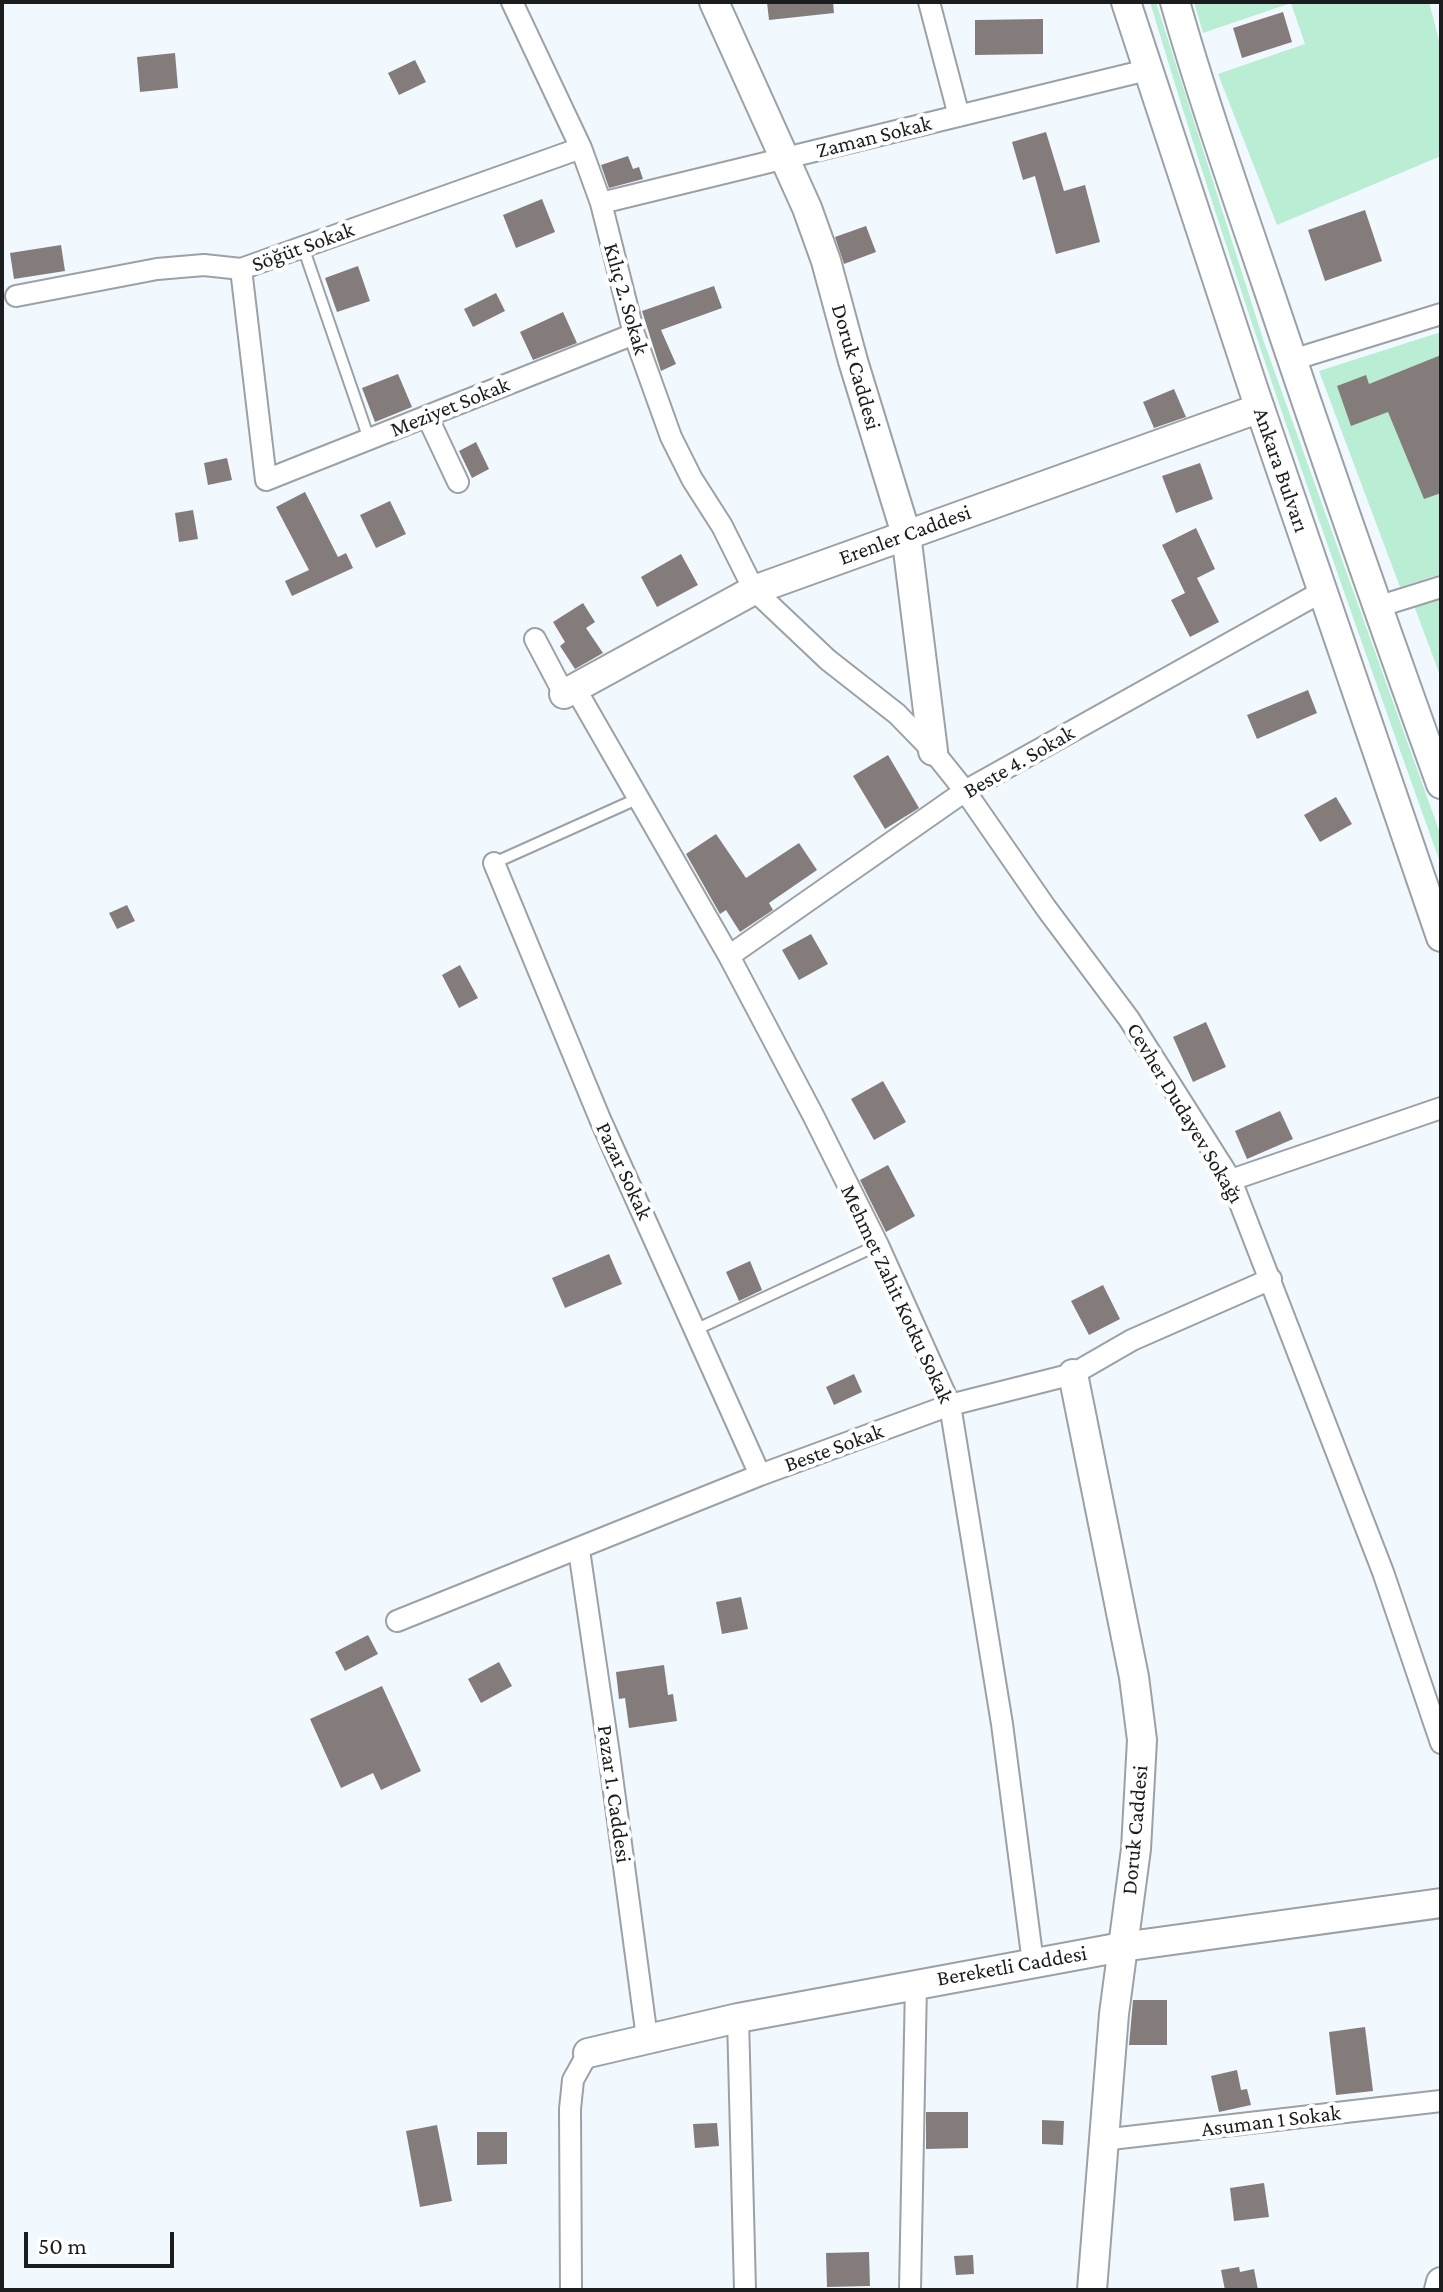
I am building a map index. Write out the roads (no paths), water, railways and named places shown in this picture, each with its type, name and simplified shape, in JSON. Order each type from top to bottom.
[{"type":"street","name":"Kılıç 2. Sokak","points":[[512,2],[581,148],[601,203],[634,334],[671,437],[754,590]]},
{"type":"street","name":"Doruk Caddesi","points":[[714,2],[826,261],[906,534],[933,751]]},
{"type":"street","points":[[929,2],[959,116]]},
{"type":"street","name":"Ankara Bulvarı","points":[[1126,2],[1260,408],[1441,937]]},
{"type":"street","name":"Ankara Bulvarı","points":[[1175,2],[1190,57],[1292,360],[1441,784]]},
{"type":"street","name":"Zaman Sokak","points":[[601,203],[1147,70]]},
{"type":"street","name":"Söğüt Sokak","points":[[16,296],[157,269],[204,265],[241,269],[581,148]]},
{"type":"street","name":"Meziyet Sokak","points":[[241,269],[266,480],[634,334]]},
{"type":"street","points":[[1292,360],[1441,314]]},
{"type":"street","name":"Erenler Caddesi","points":[[570,691],[754,590],[1260,408]]},
{"type":"street","points":[[427,416],[458,482]]},
{"type":"street","points":[[1377,607],[1441,587]]},
{"type":"street","name":"Cevher Dudayev Sokağı","points":[[754,590],[817,651],[897,714],[933,751],[1129,1019],[1231,1180],[1383,1572],[1441,1743]]},
{"type":"street","name":"Beste 4. Sokak","points":[[729,956],[965,791],[1323,591]]},
{"type":"street","name":"Mehmet Zahit Kotku Sokak","points":[[535,639],[639,798],[729,956],[878,1245],[950,1405],[1002,1724],[1033,1963]]},
{"type":"street","name":"Pazar Sokak","points":[[494,863],[600,1119],[760,1475]]},
{"type":"street","points":[[1231,1180],[1441,1108]]},
{"type":"street","name":"Beste Sokak","points":[[397,1621],[760,1475],[950,1405],[1073,1374],[1132,1340],[1271,1279]]},
{"type":"street","name":"Doruk Caddesi","points":[[1073,1374],[1134,1677],[1142,1740],[1136,1849],[1122,1947],[1102,2140],[1092,2290]]},
{"type":"street","name":"Pazar 1. Caddesi","points":[[579,1550],[647,2038]]},
{"type":"street","name":"Bereketli Caddesi","points":[[588,2053],[738,2018],[1122,1947],[1441,1903]]},
{"type":"street","points":[[910,2290],[916,1984]]},
{"type":"street","points":[[738,2018],[745,2290]]},
{"type":"street","points":[[571,2290],[570,2109],[573,2080],[588,2053]]},
{"type":"street","name":"Asuman 1 Sokak","points":[[1102,2140],[1441,2101]]},
{"type":"street","points":[[1439,2290],[1441,2282]]},
{"type":"lane","points":[[303,247],[369,439]]},
{"type":"lane","points":[[494,863],[639,798]]},
{"type":"lane","points":[[697,1329],[878,1245]]}]
